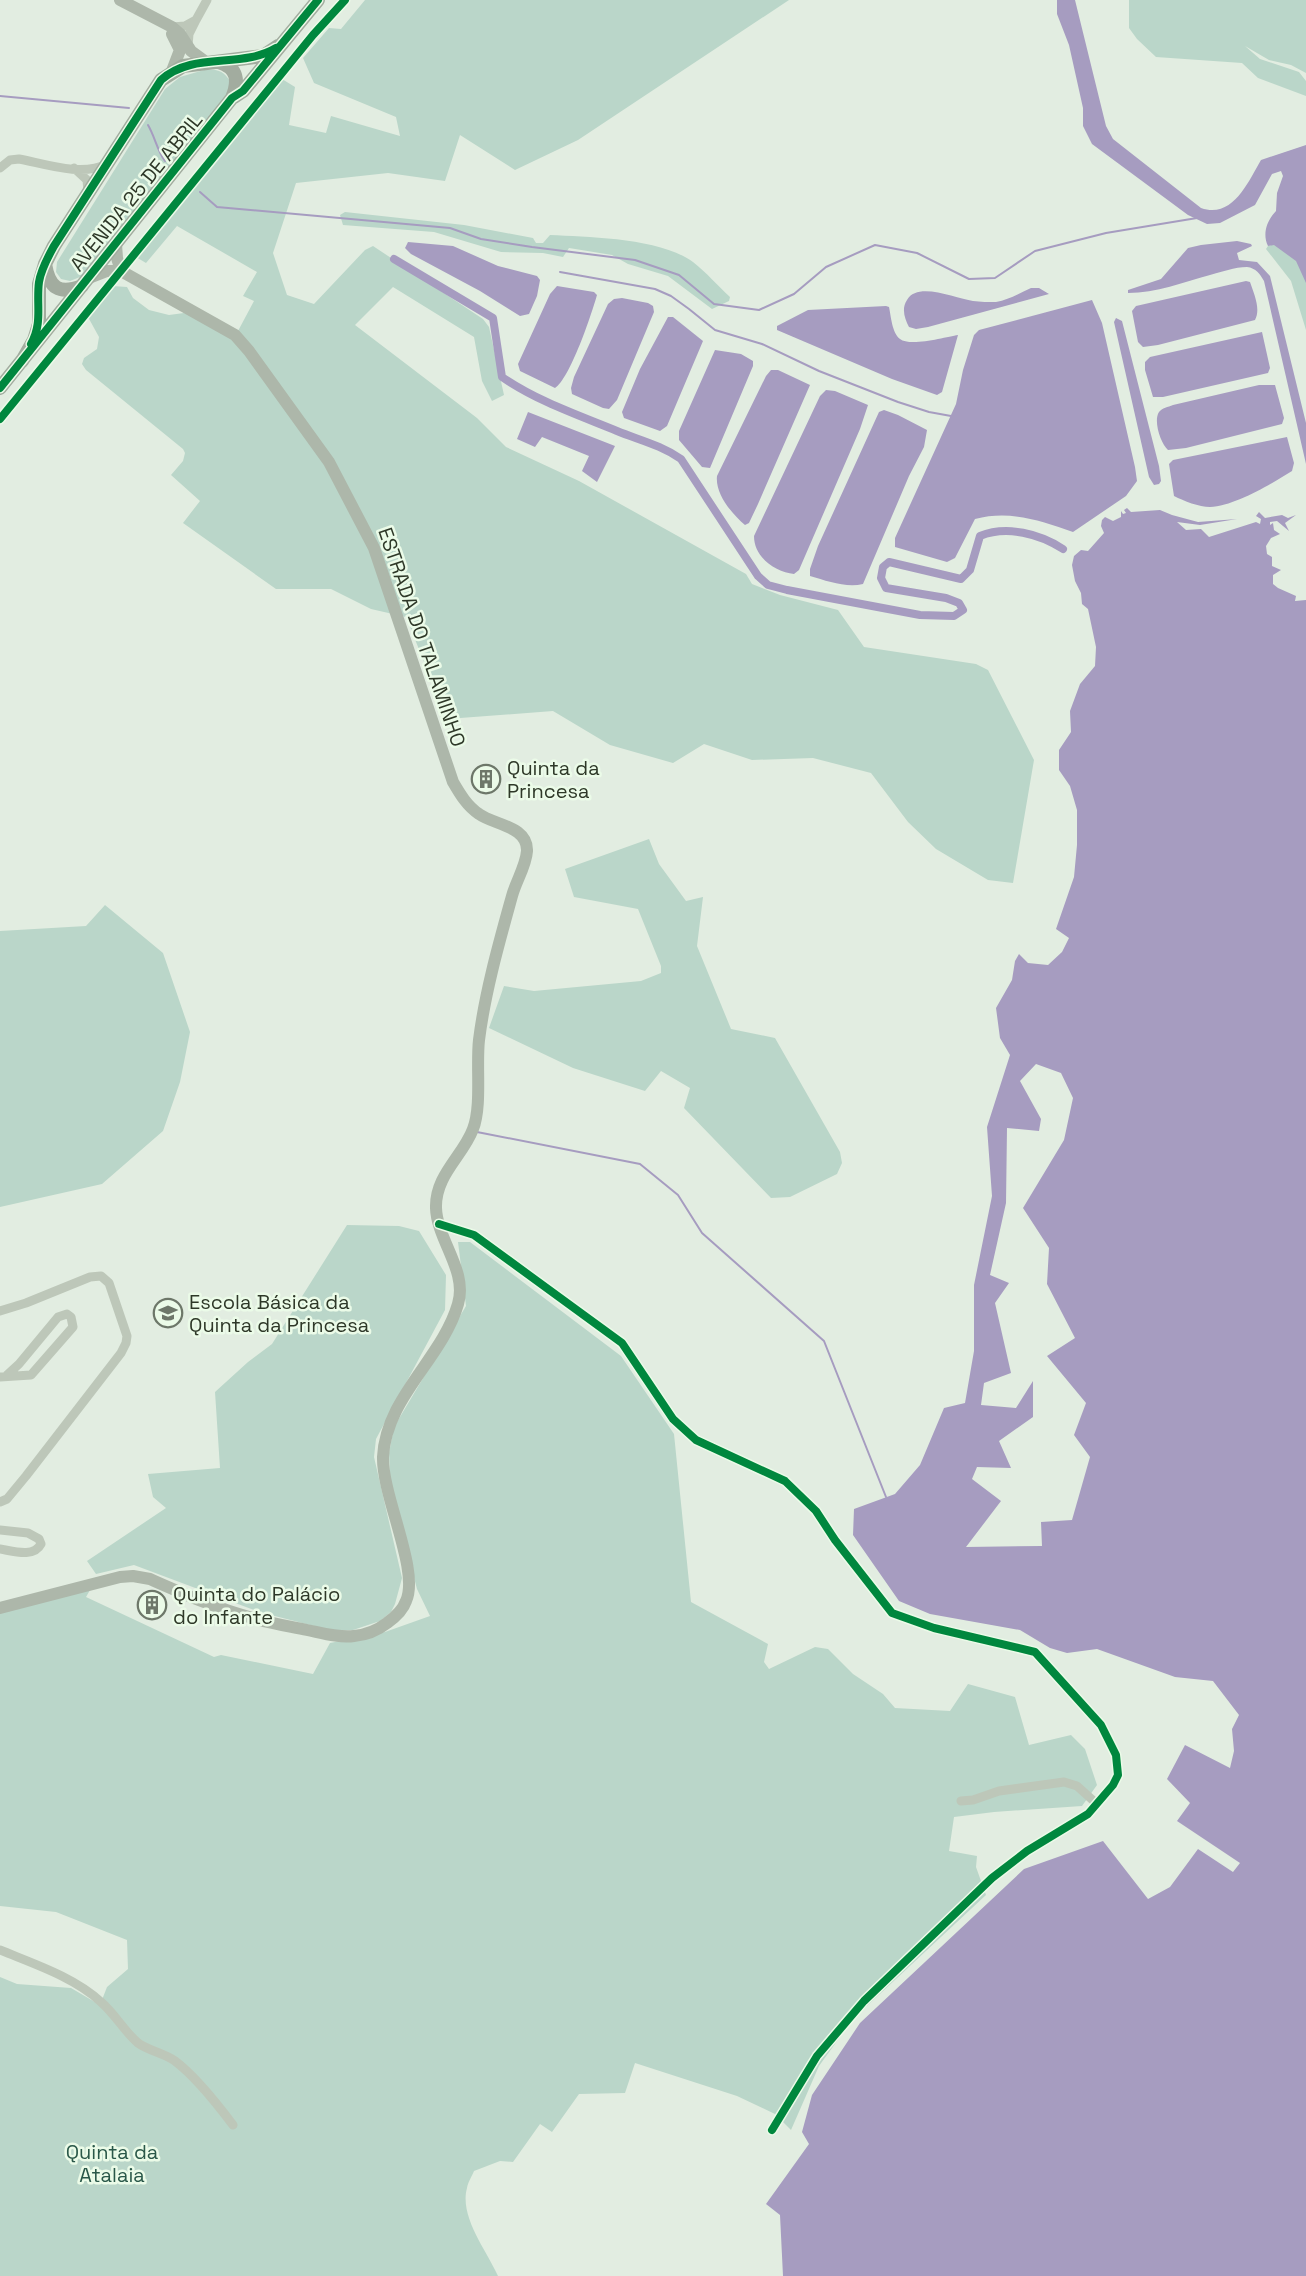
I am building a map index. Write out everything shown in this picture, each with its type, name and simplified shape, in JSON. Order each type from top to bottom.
[{"type":"main road","points":[[120,0],[172,27],[180,34],[191,51],[213,62],[229,66],[237,78],[237,86],[232,98]]},
{"type":"main road","name":"AVENIDA 25 DE ABRIL","points":[[0,388],[232,98],[243,91],[318,0]]},
{"type":"main road","points":[[153,19],[173,35],[180,50],[172,71]]},
{"type":"main road","name":"AVENIDA 25 DE ABRIL","points":[[22,362],[39,324],[39,284],[45,264],[54,246],[161,80],[183,66],[263,56],[278,46]]},
{"type":"main road","points":[[85,282],[106,271],[122,272],[117,259],[116,244]]},
{"type":"main road","name":"AVENIDA 25 DE ABRIL","points":[[45,264],[47,276],[56,288],[73,290],[85,282]]},
{"type":"main road","name":"ESTRADA DO TALAMINHO","points":[[0,1608],[120,1577],[133,1576],[150,1579],[248,1617],[334,1636],[353,1636],[379,1628],[397,1614],[407,1601],[410,1587],[408,1568],[386,1486],[385,1437],[394,1414],[442,1340],[460,1300],[459,1282],[439,1224],[436,1207],[439,1188],[447,1169],[473,1130],[476,1120],[477,1064],[482,1023],[506,917],[527,854],[525,841],[518,832],[488,820],[474,810],[453,782],[374,548],[329,462],[264,371],[235,335],[122,272]]},
{"type":"street","points":[[188,46],[189,34],[207,0]]},
{"type":"street","points":[[172,27],[185,26],[196,20]]},
{"type":"street","points":[[0,168],[10,160],[19,159],[74,168],[95,168],[107,163]]},
{"type":"street","points":[[74,168],[87,180],[89,187],[87,194]]},
{"type":"street","points":[[439,1224],[474,1235],[622,1342],[673,1419],[696,1440],[774,1478],[785,1481],[816,1511],[834,1540],[892,1613],[934,1628],[1035,1652],[1101,1725],[1116,1755],[1118,1775],[1088,1814],[1027,1851],[992,1878],[864,2001],[817,2056],[772,2130]]},
{"type":"street","points":[[0,1311],[90,1277],[101,1276],[109,1283],[125,1328],[126,1344],[26,1476],[7,1498],[0,1502]]},
{"type":"street","points":[[67,1314],[71,1317],[73,1327],[31,1375],[4,1376],[19,1364],[58,1317],[67,1314]]},
{"type":"street","points":[[0,1530],[28,1533],[39,1539],[41,1544],[38,1550],[33,1552],[0,1549]]},
{"type":"street","points":[[961,1801],[973,1800],[999,1791],[1064,1782],[1077,1786],[1097,1804]]},
{"type":"street","points":[[0,1950],[53,1972],[84,1989],[102,2003],[140,2044],[175,2060],[215,2102],[233,2125]]},
{"type":"green space","points":[[365,0],[789,0],[578,140],[515,170],[460,135],[445,181],[388,173],[296,183],[273,253],[287,295],[314,304],[365,250],[373,246],[483,319],[489,327],[504,395],[492,401],[482,381],[474,337],[393,287],[355,325],[477,418],[506,447],[579,481],[746,574],[752,584],[780,595],[838,610],[864,647],[976,664],[988,670],[1034,760],[1013,883],[988,880],[936,849],[908,822],[871,773],[813,758],[752,760],[704,744],[673,763],[610,745],[553,711],[447,719],[406,617],[371,609],[331,589],[276,589],[183,523],[200,501],[171,475],[183,461],[185,453],[86,370],[82,364],[84,358],[97,349],[99,337],[88,317],[113,286],[127,287],[133,298],[149,310],[169,315],[184,313],[238,331],[254,301],[243,296],[257,272],[177,226],[146,263],[136,257],[282,79],[295,87],[289,125],[326,133],[331,116],[400,136],[396,117],[314,83],[303,58],[329,28],[341,29]]},
{"type":"green space","points":[[1129,0],[1306,0],[1306,73],[1291,65],[1269,60],[1245,46],[1260,59],[1299,72],[1306,81],[1306,96],[1258,78],[1242,63],[1156,57],[1129,28]]},
{"type":"green space","points":[[204,70],[216,70],[225,74],[230,81],[229,92],[80,277],[70,281],[61,279],[56,272],[57,262],[165,89],[180,77]]},
{"type":"green space","points":[[345,212],[464,225],[533,238],[536,243],[543,243],[550,235],[644,243],[679,254],[693,262],[730,297],[729,301],[712,309],[668,276],[628,264],[612,255],[569,248],[563,257],[543,253],[501,252],[434,232],[343,225],[340,215]]},
{"type":"green space","points":[[1306,234],[1306,330],[1291,281],[1266,249],[1268,246]]},
{"type":"green space","points":[[649,839],[659,864],[686,901],[703,897],[697,946],[731,1029],[775,1038],[840,1152],[842,1163],[837,1174],[790,1197],[771,1198],[684,1108],[690,1088],[661,1071],[645,1091],[573,1068],[489,1028],[504,986],[534,991],[641,981],[661,973],[661,966],[638,909],[574,897],[565,869]]},
{"type":"green space","points":[[105,905],[163,953],[190,1032],[180,1082],[163,1131],[102,1184],[0,1207],[0,931],[86,926]]},
{"type":"green space","points":[[347,1225],[399,1226],[419,1231],[446,1275],[445,1310],[376,1439],[374,1457],[402,1578],[391,1612],[380,1621],[353,1630],[330,1630],[259,1612],[134,1565],[96,1574],[87,1561],[166,1508],[153,1497],[148,1474],[220,1468],[215,1392],[272,1344]]},
{"type":"green space","name":"Quinta da Atalaia","points":[[458,1242],[470,1242],[621,1356],[674,1434],[691,1602],[768,1644],[764,1662],[769,1669],[815,1647],[828,1649],[853,1674],[883,1694],[895,1708],[950,1711],[968,1684],[1015,1697],[1029,1745],[1071,1735],[1085,1749],[1097,1785],[1082,1806],[954,1817],[949,1851],[977,1856],[976,1867],[986,1895],[853,2019],[819,2066],[791,2130],[775,2114],[737,2096],[635,2063],[625,2093],[579,2094],[552,2132],[540,2124],[513,2162],[500,2161],[474,2171],[467,2188],[467,2210],[475,2234],[498,2276],[0,2276],[0,1977],[17,1984],[71,1988],[100,2005],[107,1987],[128,1969],[127,1940],[56,1912],[0,1906],[0,1613],[90,1590],[86,1597],[214,1657],[221,1655],[313,1674],[330,1643],[385,1632],[430,1616],[417,1589],[393,1496],[389,1453],[394,1427],[466,1306]]},
{"type":"shaded area","points":[[1057,0],[1075,0],[1106,126],[1113,139],[1201,208],[1212,210],[1231,203],[1245,188],[1261,160],[1306,145],[1306,283],[1296,261],[1274,245],[1268,246],[1265,237],[1266,227],[1276,211],[1277,193],[1283,176],[1281,171],[1272,174],[1255,205],[1220,223],[1207,224],[1188,215],[1092,144],[1083,126],[1083,108],[1069,45],[1057,14]]},
{"type":"shaded area","points":[[1237,241],[1252,246],[1237,253],[1239,260],[1257,262],[1270,276],[1306,423],[1306,464],[1264,281],[1257,272],[1247,267],[1238,268],[1159,289],[1128,293],[1128,290],[1161,279],[1188,248]]},
{"type":"shaded area","points":[[408,242],[453,246],[498,266],[537,276],[540,280],[537,296],[529,314],[520,316],[480,291],[411,254],[405,248]]},
{"type":"shaded area","points":[[1246,281],[1250,282],[1256,301],[1255,320],[1158,345],[1143,347],[1138,342],[1132,311],[1136,306]]},
{"type":"shaded area","points":[[557,286],[594,292],[597,295],[574,359],[555,388],[520,371],[518,364],[550,294]]},
{"type":"shaded area","points":[[1031,288],[1039,288],[1049,294],[916,329],[909,327],[904,314],[907,300],[920,292],[928,291],[973,301],[996,302]]},
{"type":"shaded area","points":[[622,298],[648,303],[653,306],[654,312],[617,400],[609,409],[572,394],[571,388],[608,304],[614,299]]},
{"type":"shaded area","points":[[1092,300],[1102,323],[1135,467],[1137,481],[1126,496],[1073,532],[1036,520],[1012,516],[988,516],[975,519],[955,558],[947,562],[895,547],[895,538],[956,404],[963,370],[974,335],[979,330]]},
{"type":"shaded area","points":[[889,307],[895,333],[900,339],[920,342],[958,335],[942,392],[937,395],[892,379],[777,330],[777,326],[808,310]]},
{"type":"shaded area","points":[[668,317],[673,317],[703,341],[667,426],[660,431],[624,418],[622,412],[640,369]]},
{"type":"shaded area","points":[[1116,318],[1122,321],[1159,466],[1161,481],[1159,484],[1154,485],[1149,477],[1114,322]]},
{"type":"shaded area","points":[[1262,332],[1270,368],[1268,373],[1163,397],[1153,397],[1145,370],[1145,362],[1150,357]]},
{"type":"shaded area","points":[[715,350],[741,354],[753,361],[753,366],[710,468],[702,467],[679,440],[679,431]]},
{"type":"shaded area","points":[[771,370],[778,370],[810,385],[758,504],[749,523],[745,525],[722,497],[717,476]]},
{"type":"shaded area","points":[[1259,385],[1275,385],[1284,418],[1282,424],[1186,448],[1168,450],[1165,447],[1157,426],[1157,416],[1162,410],[1173,405]]},
{"type":"shaded area","points":[[826,390],[835,391],[868,405],[860,429],[799,570],[794,574],[787,573],[767,563],[758,551],[754,536],[820,396]]},
{"type":"shaded area","points":[[884,410],[927,430],[924,447],[909,476],[863,584],[843,585],[810,576],[810,569],[818,546],[879,412]]},
{"type":"shaded area","points":[[528,412],[615,446],[597,482],[582,471],[589,456],[542,437],[535,447],[517,439]]},
{"type":"shaded area","points":[[1287,437],[1294,463],[1292,471],[1263,488],[1230,503],[1210,507],[1196,505],[1174,496],[1169,464],[1173,460]]},
{"type":"shaded area","points":[[1127,508],[1131,512],[1160,510],[1198,522],[1237,519],[1200,525],[1177,522],[1186,530],[1201,529],[1209,537],[1256,522],[1260,524],[1261,519],[1256,516],[1259,512],[1265,518],[1282,515],[1288,518],[1296,515],[1285,523],[1289,531],[1277,521],[1270,522],[1270,525],[1273,523],[1274,530],[1280,534],[1271,538],[1266,546],[1267,554],[1272,557],[1272,566],[1281,570],[1273,575],[1273,584],[1296,596],[1295,601],[1306,600],[1306,2276],[783,2276],[780,2215],[766,2204],[809,2144],[802,2132],[812,2095],[860,2023],[1024,1869],[1103,1841],[1148,1899],[1170,1887],[1198,1849],[1233,1872],[1240,1863],[1177,1821],[1190,1803],[1167,1779],[1185,1745],[1230,1768],[1234,1751],[1232,1729],[1239,1715],[1213,1681],[1175,1677],[1097,1649],[1067,1653],[1050,1648],[1020,1630],[930,1614],[899,1601],[853,1535],[854,1509],[895,1494],[920,1465],[944,1408],[965,1403],[974,1351],[974,1285],[992,1196],[987,1127],[1010,1055],[1000,1038],[996,1008],[1012,980],[1015,961],[1019,954],[1028,963],[1048,965],[1062,952],[1069,938],[1056,929],[1074,877],[1077,810],[1070,786],[1059,770],[1059,750],[1071,732],[1070,711],[1080,684],[1095,666],[1096,647],[1088,609],[1082,604],[1072,565],[1074,556],[1081,550],[1088,551],[1104,533],[1101,526],[1102,520],[1105,517],[1113,521],[1121,517],[1121,511],[1123,514],[1126,513],[1124,510]],"holes":[[[1036,1064],[1061,1073],[1073,1098],[1064,1140],[1023,1208],[1049,1248],[1047,1284],[1075,1338],[1047,1356],[1086,1403],[1074,1435],[1090,1457],[1072,1520],[1041,1522],[1042,1546],[966,1547],[1001,1501],[972,1479],[977,1467],[1011,1468],[999,1441],[1033,1417],[1033,1381],[1016,1408],[981,1405],[984,1383],[1011,1373],[995,1303],[1009,1283],[990,1275],[1006,1203],[1007,1128],[1039,1131],[1041,1119],[1020,1081]]]},
{"type":"waterway","points":[[0,96],[129,108]]},
{"type":"waterway","points":[[148,125],[165,161]]},
{"type":"waterway","points":[[200,192],[217,207],[450,228],[481,239],[635,260],[679,275],[714,304],[759,310],[794,294],[826,267],[875,245],[917,253],[969,279],[995,278],[1035,251],[1106,233],[1197,218]]},
{"type":"waterway","points":[[394,259],[493,318],[502,377],[543,400],[658,446],[681,459],[758,576],[768,585],[920,615],[954,616],[963,610],[959,603],[946,598],[886,588],[881,578],[883,567],[889,562],[961,579],[970,570],[980,536],[1001,531],[1034,535],[1063,549]]},
{"type":"waterway","points":[[560,272],[655,289],[671,296],[715,330],[762,344],[819,371],[898,402],[951,416]]},
{"type":"waterway","points":[[477,1132],[640,1164],[678,1195],[702,1233],[824,1341],[886,1497]]},
{"type":"cycle path","points":[[0,388],[232,98],[243,91],[318,0]]},
{"type":"cycle path","points":[[0,419],[313,35],[345,0]]},
{"type":"cycle path","points":[[31,344],[37,329],[39,282],[47,259],[161,80],[174,71],[188,66],[248,58],[276,48]]},
{"type":"cycle path","points":[[439,1224],[474,1235],[622,1343],[673,1419],[696,1440],[785,1481],[816,1511],[835,1540],[892,1613],[934,1628],[1035,1652],[1101,1725],[1116,1755],[1118,1775],[1113,1785],[1088,1814],[1027,1851],[992,1878],[864,2001],[817,2056],[772,2130]]},
{"type":"place","name":"Quinta da Princesa","points":[[486,779]]},
{"type":"place","name":"Escola Básica da Quinta da Princesa","points":[[168,1313]]},
{"type":"place","name":"Quinta do Palácio do Infante","points":[[152,1605]]}]
